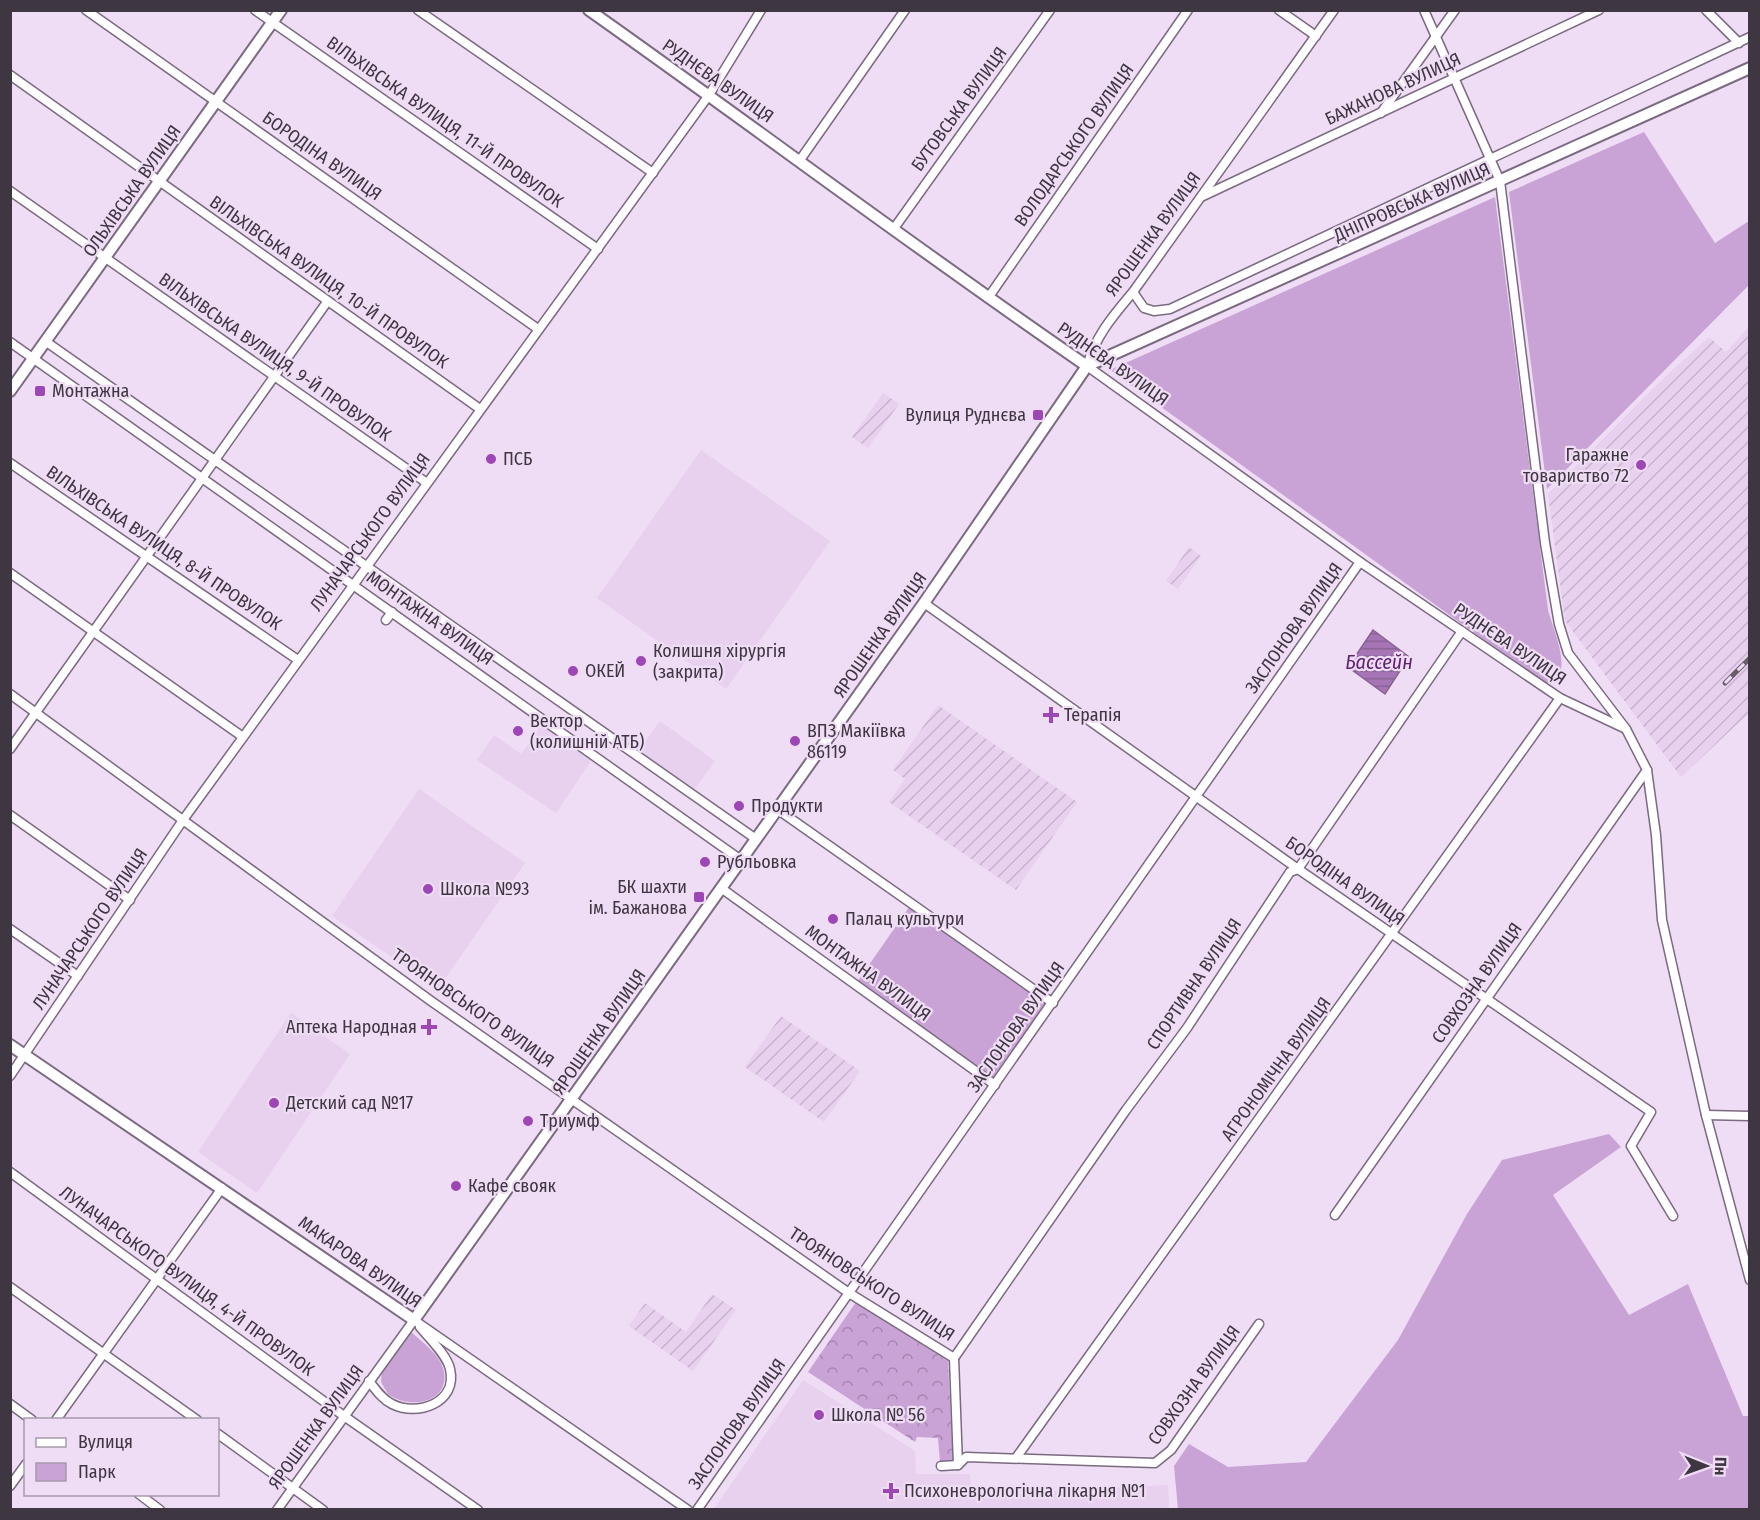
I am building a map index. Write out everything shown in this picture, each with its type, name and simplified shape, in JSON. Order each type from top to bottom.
[{"type":"street","name":"БОРОДІНА ВУЛИЦЯ","points":[[86,10],[538,329]]},
{"type":"street","name":"ВІЛЬХІВСЬКА ВУЛИЦЯ, 11-Й ПРОВУЛОК","points":[[255,10],[598,249]]},
{"type":"street","name":"ОЛЬХІВСЬКА ВУЛИЦЯ","points":[[10,391],[281,10]]},
{"type":"street","points":[[418,10],[653,173]]},
{"type":"street","name":"РУДНЄВА ВУЛИЦЯ","points":[[589,10],[894,227],[988,298],[1087,366],[1360,562],[1560,698],[1626,729]]},
{"type":"street","name":"ЛУНАЧАРСЬКОГО ВУЛИЦЯ","points":[[10,1076],[183,820],[709,95],[761,10]]},
{"type":"street","points":[[800,160],[905,10]]},
{"type":"street","name":"БУТОВСЬКА ВУЛИЦЯ","points":[[894,227],[1050,10]]},
{"type":"street","name":"ВОЛОДАРСЬКОГО ВУЛИЦЯ","points":[[988,298],[1188,10]]},
{"type":"street","points":[[1279,10],[1316,36]]},
{"type":"street","name":"ЯРОШЕНКА ВУЛИЦЯ","points":[[277,1509],[573,1098],[924,603],[1087,366],[1095,340],[1133,292],[1334,10]]},
{"type":"street","points":[[1424,10],[1487,158],[1500,181],[1545,543],[1558,624],[1568,653],[1626,729],[1647,770],[1656,835],[1662,920],[1706,1115],[1749,1280]]},
{"type":"street","points":[[1381,113],[1455,10]]},
{"type":"street","name":"БАЖАНОВА ВУЛИЦЯ","points":[[1201,197],[1599,10]]},
{"type":"street","points":[[1706,10],[1738,43]]},
{"type":"street","name":"ДНІПРОВСЬКА ВУЛИЦЯ","points":[[1133,292],[1144,308],[1154,311],[1170,309],[1487,158],[1749,37]]},
{"type":"street","name":"ДНІПРОВСЬКА ВУЛИЦЯ","points":[[1087,366],[1749,68]]},
{"type":"street","name":"ВІЛЬХІВСЬКА ВУЛИЦЯ, 10-Й ПРОВУЛОК","points":[[10,75],[480,410]]},
{"type":"street","name":"ВІЛЬХІВСЬКА ВУЛИЦЯ, 9-Й ПРОВУЛОК","points":[[10,191],[427,483]]},
{"type":"street","points":[[10,749],[95,633],[214,460],[327,302]]},
{"type":"street","name":"МОНТАЖНА ВУЛИЦЯ","points":[[45,341],[756,839]]},
{"type":"street","name":"МОНТАЖНА ВУЛИЦЯ","points":[[10,342],[741,860]]},
{"type":"street","name":"ВІЛЬХІВСЬКА ВУЛИЦЯ, 8-Й ПРОВУЛОК","points":[[10,463],[298,660]]},
{"type":"street","name":"ЗАСЛОНОВА ВУЛИЦЯ","points":[[697,1509],[1360,562]]},
{"type":"street","points":[[10,573],[243,736]]},
{"type":"street","name":"БОРОДІНА ВУЛИЦЯ","points":[[924,603],[1298,868],[1651,1112],[1631,1146],[1673,1215]]},
{"type":"street","points":[[386,620],[392,612]]},
{"type":"street","name":"СПОРТИВНА ВУЛИЦЯ","points":[[954,1358],[1126,1110],[1187,1028],[1290,872],[1298,868],[1462,631]]},
{"type":"street","name":"ТРОЯНОВСЬКОГО ВУЛИЦЯ","points":[[10,694],[431,1001],[573,1098],[849,1293],[954,1358]]},
{"type":"street","name":"АГРОНОМІЧНА ВУЛИЦЯ","points":[[1016,1458],[1560,698]]},
{"type":"street","name":"СОВХОЗНА ВУЛИЦЯ","points":[[1335,1215],[1647,770]]},
{"type":"street","points":[[777,809],[1053,1003]]},
{"type":"street","points":[[10,815],[130,900]]},
{"type":"street","name":"МОНТАЖНА ВУЛИЦЯ","points":[[721,888],[995,1085]]},
{"type":"street","points":[[10,929],[78,976]]},
{"type":"street","name":"МАКАРОВА ВУЛИЦЯ","points":[[10,1045],[688,1509]]},
{"type":"street","points":[[1706,1115],[1749,1116]]},
{"type":"street","name":"ЛУНАЧАРСЬКОГО ВУЛИЦЯ, 4-Й ПРОВУЛОК","points":[[10,1172],[344,1416],[478,1509]]},
{"type":"street","points":[[57,1418],[222,1188]]},
{"type":"street","points":[[10,1287],[196,1418]]},
{"type":"street","points":[[369,1381],[385,1400],[406,1409],[428,1408],[444,1396],[449,1386],[450,1367],[414,1320]]},
{"type":"street","name":"СОВХОЗНА ВУЛИЦЯ","points":[[1016,1458],[1155,1463],[1171,1450],[1259,1324]]},
{"type":"street","points":[[954,1358],[958,1465]]},
{"type":"street","points":[[10,1404],[31,1418]]},
{"type":"street","points":[[219,1435],[323,1509]]},
{"type":"street","points":[[940,1466],[958,1465],[966,1457],[1016,1458]]},
{"type":"street","points":[[10,1486],[24,1467]]},
{"type":"street","points":[[142,1496],[160,1509]]},
{"type":"shaded area","points":[[1749,327],[1749,713],[1681,777],[1565,621],[1548,494],[1666,376],[1709,337],[1726,352]]},
{"type":"shaded area","points":[[883,393],[899,404],[868,448],[852,437]]},
{"type":"shaded area","points":[[701,450],[830,541],[726,689],[597,598]]},
{"type":"shaded area","points":[[1189,547],[1201,556],[1178,589],[1166,581]]},
{"type":"shaded area","points":[[938,705],[1077,802],[1016,890],[889,802],[905,779],[893,770]]},
{"type":"shaded area","points":[[660,721],[715,761],[694,790],[639,750]]},
{"type":"shaded area","points":[[541,726],[591,761],[556,813],[477,760],[494,735],[521,754]]},
{"type":"shaded area","name":"Школа №93","points":[[419,789],[525,863],[438,989],[332,916]]},
{"type":"shaded area","name":"Детский сад №17","points":[[291,1013],[350,1054],[257,1193],[198,1152]]},
{"type":"shaded area","points":[[781,1016],[860,1071],[824,1122],[745,1067]]},
{"type":"shaded area","points":[[712,1294],[736,1310],[693,1371],[629,1326],[645,1303],[686,1332]]},
{"type":"shaded area","points":[[803,1380],[915,1451],[916,1474],[970,1474],[971,1496],[1168,1485],[1169,1509],[714,1509]]},
{"type":"green space","points":[[1644,132],[1715,243],[1749,221],[1749,285],[1547,489],[1509,192]]},
{"type":"green space","points":[[1495,197],[1548,610],[1558,640],[1562,664],[1560,674],[1555,681],[1545,684],[1110,370]]},
{"type":"green space","points":[[912,903],[1053,1003],[995,1085],[855,985]]},
{"type":"green space","points":[[1609,1134],[1621,1147],[1553,1195],[1629,1315],[1688,1284],[1743,1416],[1749,1416],[1749,1509],[1178,1509],[1174,1466],[1189,1444],[1228,1467],[1306,1462],[1398,1340],[1467,1214],[1502,1160]]},
{"type":"green space","points":[[856,1302],[948,1361],[953,1461],[940,1462],[938,1438],[917,1437],[915,1442],[808,1372]]},
{"type":"green space","points":[[411,1332],[437,1357],[443,1368],[442,1389],[436,1396],[418,1402],[397,1399],[388,1394],[381,1382],[382,1370]]},
{"type":"water","name":"Бассейн","points":[[1373,630],[1409,657],[1385,694],[1348,667]]},
{"type":"railway","points":[[1725,683],[1750,658]]},
{"type":"place","name":"Монтажна","points":[[40,391]]},
{"type":"place","name":"Вулиця Руднєва","points":[[1038,415]]},
{"type":"place","name":"ПСБ","points":[[491,459]]},
{"type":"place","name":"Гаражне товариство 72","points":[[1641,465]]},
{"type":"place","name":"Колишня хірургія (закрита)","points":[[641,661]]},
{"type":"place","name":"ОКЕЙ","points":[[573,671]]},
{"type":"place","name":"Терапія","points":[[1051,715]]},
{"type":"place","name":"Вектор (колишній АТБ)","points":[[518,731]]},
{"type":"place","name":"ВПЗ Макіївка 86119","points":[[795,741]]},
{"type":"place","name":"Продукти","points":[[739,806]]},
{"type":"place","name":"Рубльовка","points":[[705,862]]},
{"type":"place","name":"Школа №93","points":[[428,889]]},
{"type":"place","name":"БК шахти ім. Бажанова","points":[[699,897]]},
{"type":"place","name":"Палац культури","points":[[833,919]]},
{"type":"place","name":"Аптека Народная","points":[[429,1027]]},
{"type":"place","name":"Детский сад №17","points":[[274,1103]]},
{"type":"place","name":"Триумф","points":[[528,1121]]},
{"type":"place","name":"Кафе свояк","points":[[456,1186]]},
{"type":"place","name":"Школа № 56","points":[[819,1415]]},
{"type":"place","name":"Психоневрологічна лікарня №1","points":[[891,1491]]}]
